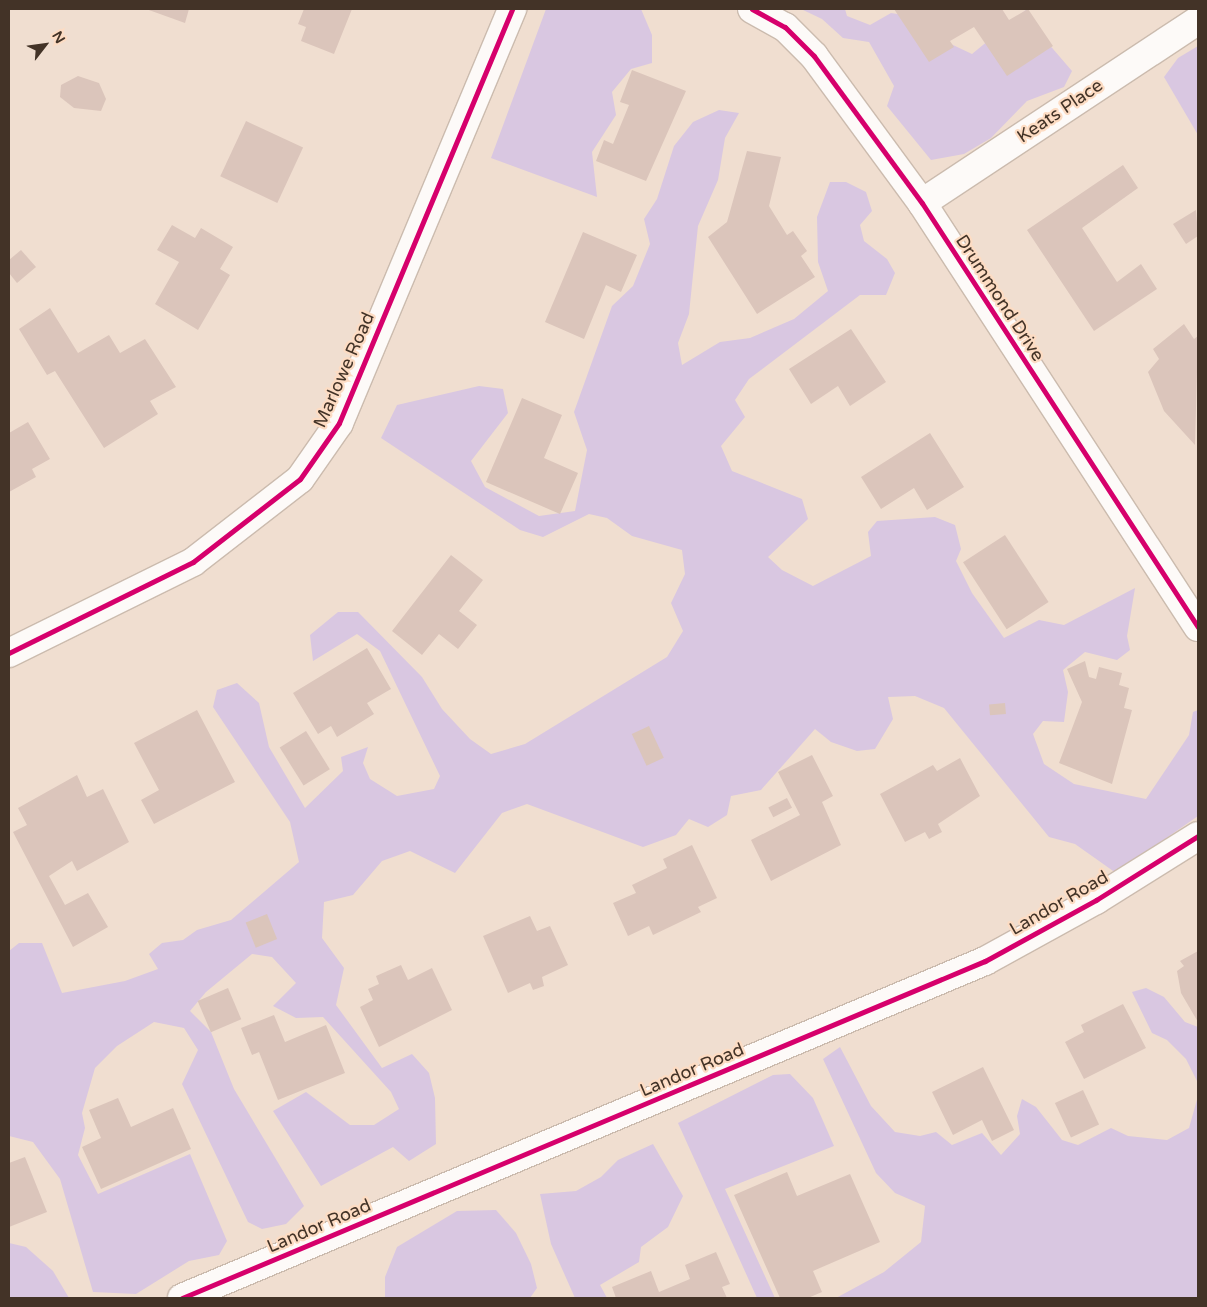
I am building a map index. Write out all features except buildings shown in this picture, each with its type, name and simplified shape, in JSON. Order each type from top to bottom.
[{"type":"street","name":"Marlowe Road","points":[[9,653],[193,562],[300,479],[339,422],[512,9]]},
{"type":"street","name":"Drummond Drive","points":[[752,9],[785,27],[814,56],[922,203],[1198,627]]},
{"type":"street","name":"Keats Place","points":[[922,203],[1198,20]]},
{"type":"street","name":"Landor Road","points":[[182,1298],[985,961],[1096,900],[1198,836]]},
{"type":"shaded area","points":[[546,9],[641,9],[652,35],[652,63],[631,69],[612,92],[616,115],[592,152],[597,197],[491,158]]},
{"type":"shaded area","points":[[801,9],[845,9],[847,16],[870,25],[891,13],[910,16],[936,37],[972,54],[1027,9],[1047,42],[1072,71],[1064,87],[1027,101],[991,138],[964,154],[931,160],[887,106],[894,86],[869,42],[843,38],[822,19]]},
{"type":"shaded area","points":[[1198,46],[1198,135],[1164,77],[1178,58]]},
{"type":"shaded area","points":[[719,110],[739,113],[725,138],[718,180],[698,226],[689,314],[678,343],[682,365],[720,342],[750,338],[794,319],[828,291],[818,262],[817,217],[830,182],[846,182],[866,192],[872,211],[860,225],[864,241],[887,259],[895,273],[886,295],[860,295],[749,379],[735,400],[745,417],[721,446],[732,471],[802,499],[808,519],[768,557],[782,570],[813,586],[871,556],[868,532],[877,521],[935,517],[955,525],[961,549],[956,561],[972,593],[1004,638],[1039,620],[1064,625],[1135,588],[1127,636],[1130,650],[1117,660],[1085,652],[1063,670],[1068,692],[1064,722],[1043,721],[1033,734],[1044,764],[1074,784],[1146,799],[1189,735],[1193,712],[1198,710],[1198,816],[1116,873],[1075,844],[1049,837],[944,708],[915,696],[888,697],[893,719],[875,749],[857,751],[831,742],[815,729],[761,790],[731,796],[727,815],[708,827],[689,819],[676,835],[643,847],[527,804],[502,813],[455,873],[410,851],[382,861],[353,895],[324,902],[322,938],[344,968],[336,1005],[382,1068],[412,1054],[429,1073],[435,1098],[436,1144],[409,1161],[393,1147],[321,1186],[273,1111],[306,1092],[350,1125],[374,1125],[399,1109],[391,1092],[323,1017],[296,1018],[273,1006],[296,983],[272,957],[252,954],[206,992],[190,1011],[211,1032],[234,1089],[304,1206],[286,1224],[262,1229],[248,1222],[182,1084],[198,1050],[184,1028],[154,1022],[117,1046],[95,1068],[82,1113],[85,1128],[78,1155],[98,1194],[190,1154],[227,1241],[219,1255],[189,1261],[136,1294],[93,1292],[60,1179],[33,1142],[9,1136],[9,951],[19,943],[42,943],[62,993],[125,981],[158,969],[149,954],[162,943],[183,940],[197,930],[231,920],[299,862],[290,822],[213,707],[217,690],[237,683],[259,703],[269,747],[305,808],[343,771],[341,757],[368,747],[363,763],[370,779],[397,796],[434,789],[440,776],[380,651],[357,634],[313,661],[310,635],[338,612],[358,612],[422,677],[442,709],[470,739],[491,754],[525,744],[667,657],[683,631],[671,603],[685,574],[682,550],[632,536],[607,518],[589,514],[543,537],[520,530],[381,438],[397,405],[479,386],[503,389],[508,413],[471,461],[485,487],[539,516],[575,511],[587,450],[574,412],[612,306],[633,286],[650,244],[644,219],[657,199],[674,146],[693,122]]},
{"type":"shaded area","points":[[1146,988],[1164,997],[1185,1022],[1198,1027],[1198,1083],[1186,1059],[1167,1040],[1152,1033],[1132,992]]},
{"type":"shaded area","points":[[840,1047],[871,1106],[895,1132],[920,1136],[936,1132],[952,1145],[982,1133],[1001,1155],[1020,1134],[1017,1116],[1022,1099],[1036,1107],[1062,1140],[1078,1145],[1111,1128],[1128,1136],[1167,1140],[1189,1128],[1198,1096],[1198,1298],[836,1298],[884,1272],[921,1242],[925,1206],[895,1193],[876,1173],[823,1059]]},
{"type":"shaded area","points":[[790,1074],[813,1098],[834,1146],[725,1189],[775,1298],[757,1298],[678,1123],[773,1075]]},
{"type":"shaded area","points":[[653,1144],[683,1196],[668,1227],[641,1247],[639,1262],[600,1285],[607,1298],[575,1298],[551,1244],[540,1194],[576,1191],[601,1177],[618,1160]]},
{"type":"shaded area","points":[[496,1210],[516,1233],[531,1264],[537,1288],[530,1298],[385,1298],[385,1277],[397,1247],[457,1211]]},
{"type":"shaded area","points":[[9,1243],[26,1247],[53,1271],[69,1298],[9,1298]]},
{"type":"cycle path","points":[[9,653],[193,562],[300,479],[339,423],[512,9]]},
{"type":"cycle path","points":[[752,9],[785,27],[814,56],[922,203],[1198,627]]},
{"type":"cycle path","points":[[182,1298],[985,961],[1096,900],[1198,836]]}]
